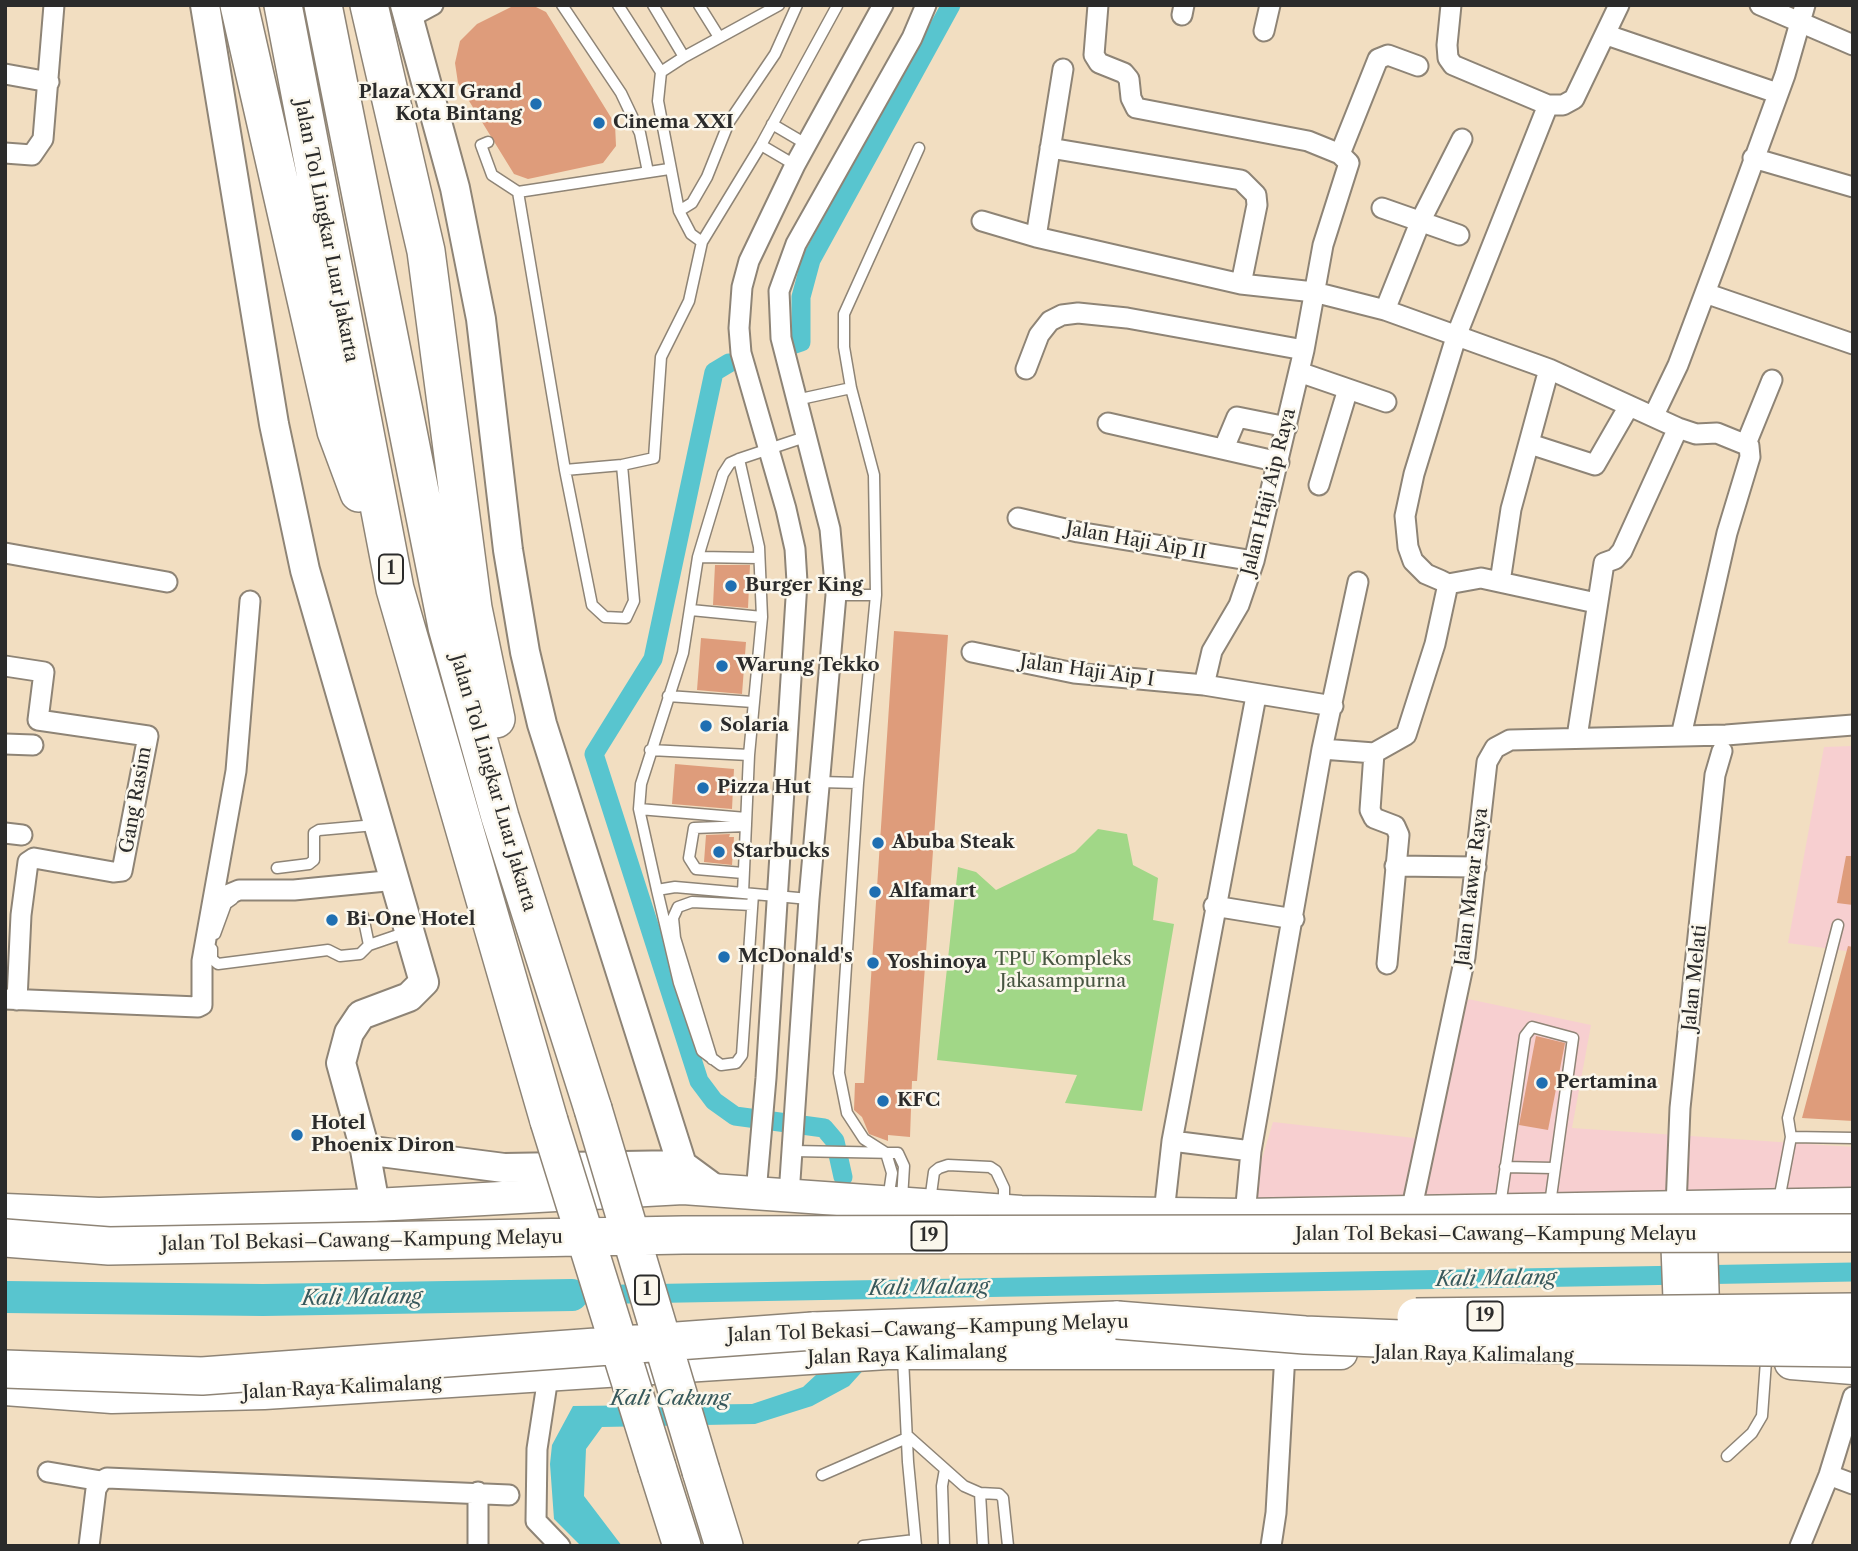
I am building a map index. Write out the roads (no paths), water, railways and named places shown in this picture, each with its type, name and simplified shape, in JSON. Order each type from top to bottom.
[{"type":"highway","points":[[239,5],[335,431],[395,589]]},
{"type":"highway","name":"Jalan Tol Lingkar Luar Jakarta","points":[[283,5],[395,589],[549,1121],[682,1546]]},
{"type":"highway","name":"Jalan Tol Lingkar Luar Jakarta","points":[[323,5],[447,628],[500,817],[593,1109],[724,1546]]},
{"type":"highway","points":[[369,5],[426,251],[473,608],[548,967]]},
{"type":"highway","name":"Jalan Tol Bekasi–Cawang–Kampung Melayu","points":[[5,1238],[109,1246],[683,1235],[1552,1236],[1853,1233]]},
{"type":"highway","name":"Jalan Tol Bekasi–Cawang–Kampung Melayu","points":[[5,1369],[202,1376],[813,1331],[1117,1320],[1853,1312]]},
{"type":"highway","points":[[1117,1320],[1305,1335],[1520,1344],[1853,1348]]},
{"type":"highway","points":[[712,1508],[733,1546]]},
{"type":"main road","points":[[5,1210],[99,1214],[375,1205],[648,1190],[716,1190],[1004,1210],[1245,1215],[1549,1209],[1688,1213],[1778,1205],[1853,1204]]},
{"type":"main road","points":[[1688,1213],[1693,1342]]},
{"type":"main road","name":"Jalan Raya Kalimalang","points":[[5,1389],[112,1397],[264,1393],[895,1353],[1285,1353],[1693,1342],[1766,1361],[1853,1368]]},
{"type":"street","points":[[5,153],[32,155],[40,146],[49,82],[54,5]]},
{"type":"street","points":[[205,5],[276,437],[305,570],[424,982],[410,997],[360,1015],[349,1033],[341,1063],[365,1150],[375,1205]]},
{"type":"street","points":[[756,1193],[765,1100],[797,582],[795,549],[741,353],[739,328],[743,287],[748,261],[795,164],[883,5]]},
{"type":"street","points":[[789,1195],[797,1150],[796,1106],[809,899],[836,595],[830,529],[781,338],[779,291],[787,262],[912,38],[926,5]]},
{"type":"street","points":[[1098,5],[1094,55],[1099,63],[1124,73],[1129,79],[1131,98],[1136,108],[1308,141],[1340,155],[1378,59],[1388,55],[1418,66]]},
{"type":"street","points":[[1264,32],[1270,5]]},
{"type":"street","points":[[1451,5],[1447,45],[1448,58],[1453,65],[1548,105],[1563,106],[1574,99],[1607,36],[1619,5]]},
{"type":"street","points":[[1760,5],[1803,14],[1853,45]]},
{"type":"street","points":[[415,10],[481,318],[508,550],[536,700],[569,817],[682,1165],[716,1190]]},
{"type":"street","points":[[1654,415],[1678,365],[1706,293],[1803,14]]},
{"type":"street","points":[[1607,36],[1777,93]]},
{"type":"street","points":[[1035,237],[1063,69]]},
{"type":"street","points":[[5,74],[49,82]]},
{"type":"street","points":[[1548,105],[1457,334],[1413,474],[1405,516],[1408,547],[1413,561],[1426,574],[1448,584],[1468,578],[1500,582],[1596,603]]},
{"type":"street","points":[[1385,310],[1421,220],[1462,139]]},
{"type":"street","points":[[1050,148],[1241,180],[1256,195],[1257,205],[1241,284]]},
{"type":"street","name":"Jalan Haji Aip Raya","points":[[1204,685],[1212,651],[1239,605],[1254,561],[1304,350],[1323,246],[1349,166],[1340,155]]},
{"type":"street","points":[[1753,158],[1853,187]]},
{"type":"street","points":[[1382,208],[1459,235]]},
{"type":"street","points":[[982,221],[1035,237],[1241,284],[1314,292],[1385,310],[1549,369],[1678,428],[1696,434],[1717,433],[1746,444],[1751,450],[1750,457],[1727,533],[1681,736]]},
{"type":"street","points":[[1706,293],[1853,344]]},
{"type":"street","points":[[1026,369],[1039,335],[1051,321],[1062,315],[1078,313],[1127,318],[1304,350]]},
{"type":"street","points":[[1500,582],[1511,509],[1542,402],[1539,397],[1549,369]]},
{"type":"street","points":[[1299,372],[1386,402]]},
{"type":"street","points":[[1746,444],[1772,380]]},
{"type":"street","points":[[1319,485],[1348,389]]},
{"type":"street","points":[[1530,444],[1595,465],[1629,406]]},
{"type":"street","points":[[1224,448],[1237,417],[1287,427]]},
{"type":"street","points":[[1108,423],[1279,462]]},
{"type":"street","points":[[1577,737],[1604,563],[1615,559],[1622,551],[1678,428]]},
{"type":"street","name":"Jalan Haji Aip II","points":[[1018,518],[1077,532],[1254,561]]},
{"type":"street","points":[[5,553],[167,582]]},
{"type":"street","points":[[1245,1215],[1251,1152],[1322,749],[1359,582]]},
{"type":"street","points":[[1322,749],[1374,753],[1406,734],[1435,644],[1448,584]]},
{"type":"street","points":[[11,1000],[198,1007],[204,1000],[202,961],[236,771],[250,601]]},
{"type":"street","name":"Jalan Haji Aip I","points":[[972,652],[1074,673],[1204,685],[1255,696],[1333,706]]},
{"type":"street","name":"Gang Rasim","points":[[5,666],[44,672],[38,720],[148,736],[122,871],[113,872],[34,858],[27,862],[11,1000]]},
{"type":"street","points":[[1164,1213],[1172,1141],[1255,696]]},
{"type":"street","name":"Jalan Mawar Raya","points":[[1411,1212],[1465,957],[1490,754],[1501,743],[1510,740],[1681,736],[1853,725]]},
{"type":"street","points":[[5,744],[33,745]]},
{"type":"street","name":"Jalan Melati","points":[[1688,1213],[1680,1108],[1715,775],[1722,751]]},
{"type":"street","points":[[1374,753],[1370,810],[1374,818],[1398,830],[1387,964]]},
{"type":"street","points":[[1395,866],[1476,867]]},
{"type":"street","points":[[215,900],[239,890],[294,890],[397,883]]},
{"type":"street","points":[[1214,906],[1294,919]]},
{"type":"street","points":[[1172,1141],[1251,1152]]},
{"type":"street","points":[[365,1150],[504,1168],[682,1165]]},
{"type":"street","points":[[1271,1546],[1276,1513],[1285,1353]]},
{"type":"street","points":[[548,1377],[537,1450],[536,1521],[561,1546]]},
{"type":"street","points":[[1800,1546],[1829,1475],[1853,1397]]},
{"type":"street","points":[[48,1472],[101,1481]]},
{"type":"street","points":[[1829,1475],[1853,1483]]},
{"type":"street","points":[[89,1546],[96,1489],[101,1481],[107,1478],[509,1495]]},
{"type":"street","points":[[478,1492],[478,1546]]},
{"type":"lane","points":[[562,5],[621,93],[640,133],[648,172]]},
{"type":"lane","points":[[618,5],[661,72],[658,101],[679,211],[691,234],[702,242]]},
{"type":"lane","points":[[653,5],[684,57]]},
{"type":"lane","points":[[699,5],[719,37]]},
{"type":"lane","points":[[661,72],[779,5]]},
{"type":"lane","points":[[679,211],[692,202],[707,177],[729,122],[775,54],[797,5]]},
{"type":"lane","points":[[565,470],[622,465],[654,457],[660,357],[689,301],[702,242],[761,145],[839,6]]},
{"type":"lane","points":[[772,124],[806,144]]},
{"type":"lane","points":[[488,142],[481,145],[492,175],[518,192],[669,169]]},
{"type":"lane","points":[[761,145],[795,164]]},
{"type":"lane","points":[[919,148],[844,314],[844,347],[851,388],[874,475],[876,595],[858,783],[839,1073],[847,1113],[864,1139],[886,1153],[906,1203],[939,1168],[948,1165],[990,1167],[996,1171],[1004,1188],[1004,1210]]},
{"type":"lane","points":[[518,192],[565,470],[592,605],[605,617],[626,618],[634,601],[622,465]]},
{"type":"lane","points":[[796,400],[851,388]]},
{"type":"lane","points":[[739,459],[759,558],[762,617],[749,755],[743,873],[752,905],[742,1055],[736,1063],[721,1065],[702,1051],[679,984],[639,809],[650,750],[683,653],[698,557],[723,474],[730,463],[739,459],[768,447],[805,437]]},
{"type":"lane","points":[[698,557],[759,558]]},
{"type":"lane","points":[[836,595],[876,595]]},
{"type":"lane","points":[[691,610],[762,617]]},
{"type":"lane","points":[[668,696],[753,702]]},
{"type":"lane","points":[[650,750],[749,755]]},
{"type":"lane","points":[[820,782],[858,783]]},
{"type":"lane","points":[[639,809],[746,822]]},
{"type":"lane","points":[[743,873],[696,869],[689,858],[695,828],[746,822]]},
{"type":"lane","points":[[277,868],[309,864],[314,860],[314,834],[319,830],[379,824]]},
{"type":"lane","points":[[397,883],[232,899],[226,904],[214,935],[211,954],[218,964],[328,950],[340,956],[360,954],[369,945],[411,931]]},
{"type":"lane","points":[[657,890],[675,887],[809,899]]},
{"type":"lane","points":[[712,1060],[675,938],[673,918],[678,907],[692,902],[752,905]]},
{"type":"lane","points":[[363,916],[369,945]]},
{"type":"lane","points":[[1778,1205],[1791,1138],[1788,1118],[1838,925]]},
{"type":"lane","points":[[1499,1210],[1525,1036],[1532,1027],[1573,1038],[1549,1209]]},
{"type":"lane","points":[[1791,1138],[1853,1138]]},
{"type":"lane","points":[[797,1150],[886,1153]]},
{"type":"lane","points":[[1505,1167],[1553,1168]]},
{"type":"lane","points":[[863,1546],[916,1543],[908,1462],[909,1437],[895,1353]]},
{"type":"lane","points":[[1727,1456],[1752,1433],[1762,1416],[1766,1361]]},
{"type":"lane","points":[[909,1437],[964,1486],[979,1493],[999,1494],[1003,1498],[1008,1546]]},
{"type":"lane","points":[[822,1475],[909,1437]]},
{"type":"lane","points":[[944,1546],[942,1486],[945,1469]]},
{"type":"lane","points":[[979,1493],[984,1546]]},
{"type":"water","points":[[867,1366],[849,1386],[812,1406],[755,1424],[602,1427],[586,1449],[584,1496],[622,1546],[581,1546],[554,1519],[550,1464],[552,1445],[573,1406],[752,1404],[803,1387],[817,1374]]},
{"type":"waterway","points":[[792,345],[801,342],[801,297],[811,260],[951,5]]},
{"type":"waterway","points":[[729,363],[714,372],[653,659],[594,754],[699,1081],[714,1101],[735,1116],[824,1128],[835,1141],[843,1177]]},
{"type":"waterway","name":"Kali Malang","points":[[572,1295],[1853,1272]]},
{"type":"waterway","name":"Kali Malang","points":[[5,1297],[263,1300],[572,1295]]},
{"type":"place","name":"Plaza XXI Grand Kota Bintang","points":[[536,104]]},
{"type":"place","name":"Cinema XXI","points":[[599,123]]},
{"type":"place","name":"Burger King","points":[[731,586]]},
{"type":"place","name":"Warung Tekko","points":[[722,666]]},
{"type":"place","name":"Solaria","points":[[706,726]]},
{"type":"place","name":"Pizza Hut","points":[[703,788]]},
{"type":"place","name":"Abuba Steak","points":[[878,843]]},
{"type":"place","name":"Starbucks","points":[[719,852]]},
{"type":"place","name":"Alfamart","points":[[875,892]]},
{"type":"place","name":"Bi-One Hotel","points":[[332,920]]},
{"type":"place","name":"McDonald's","points":[[724,957]]},
{"type":"place","name":"Yoshinoya","points":[[873,963]]},
{"type":"place","name":"Pertamina","points":[[1542,1083]]},
{"type":"place","name":"KFC","points":[[883,1101]]},
{"type":"place","name":"Hotel Phoenix Diron","points":[[297,1135]]},
{"type":"park label","name":"TPU Kompleks Jakasampurna","points":[[1063,971]]},
{"type":"water label","name":"Kali Cakung","points":[[670,1399]]}]
